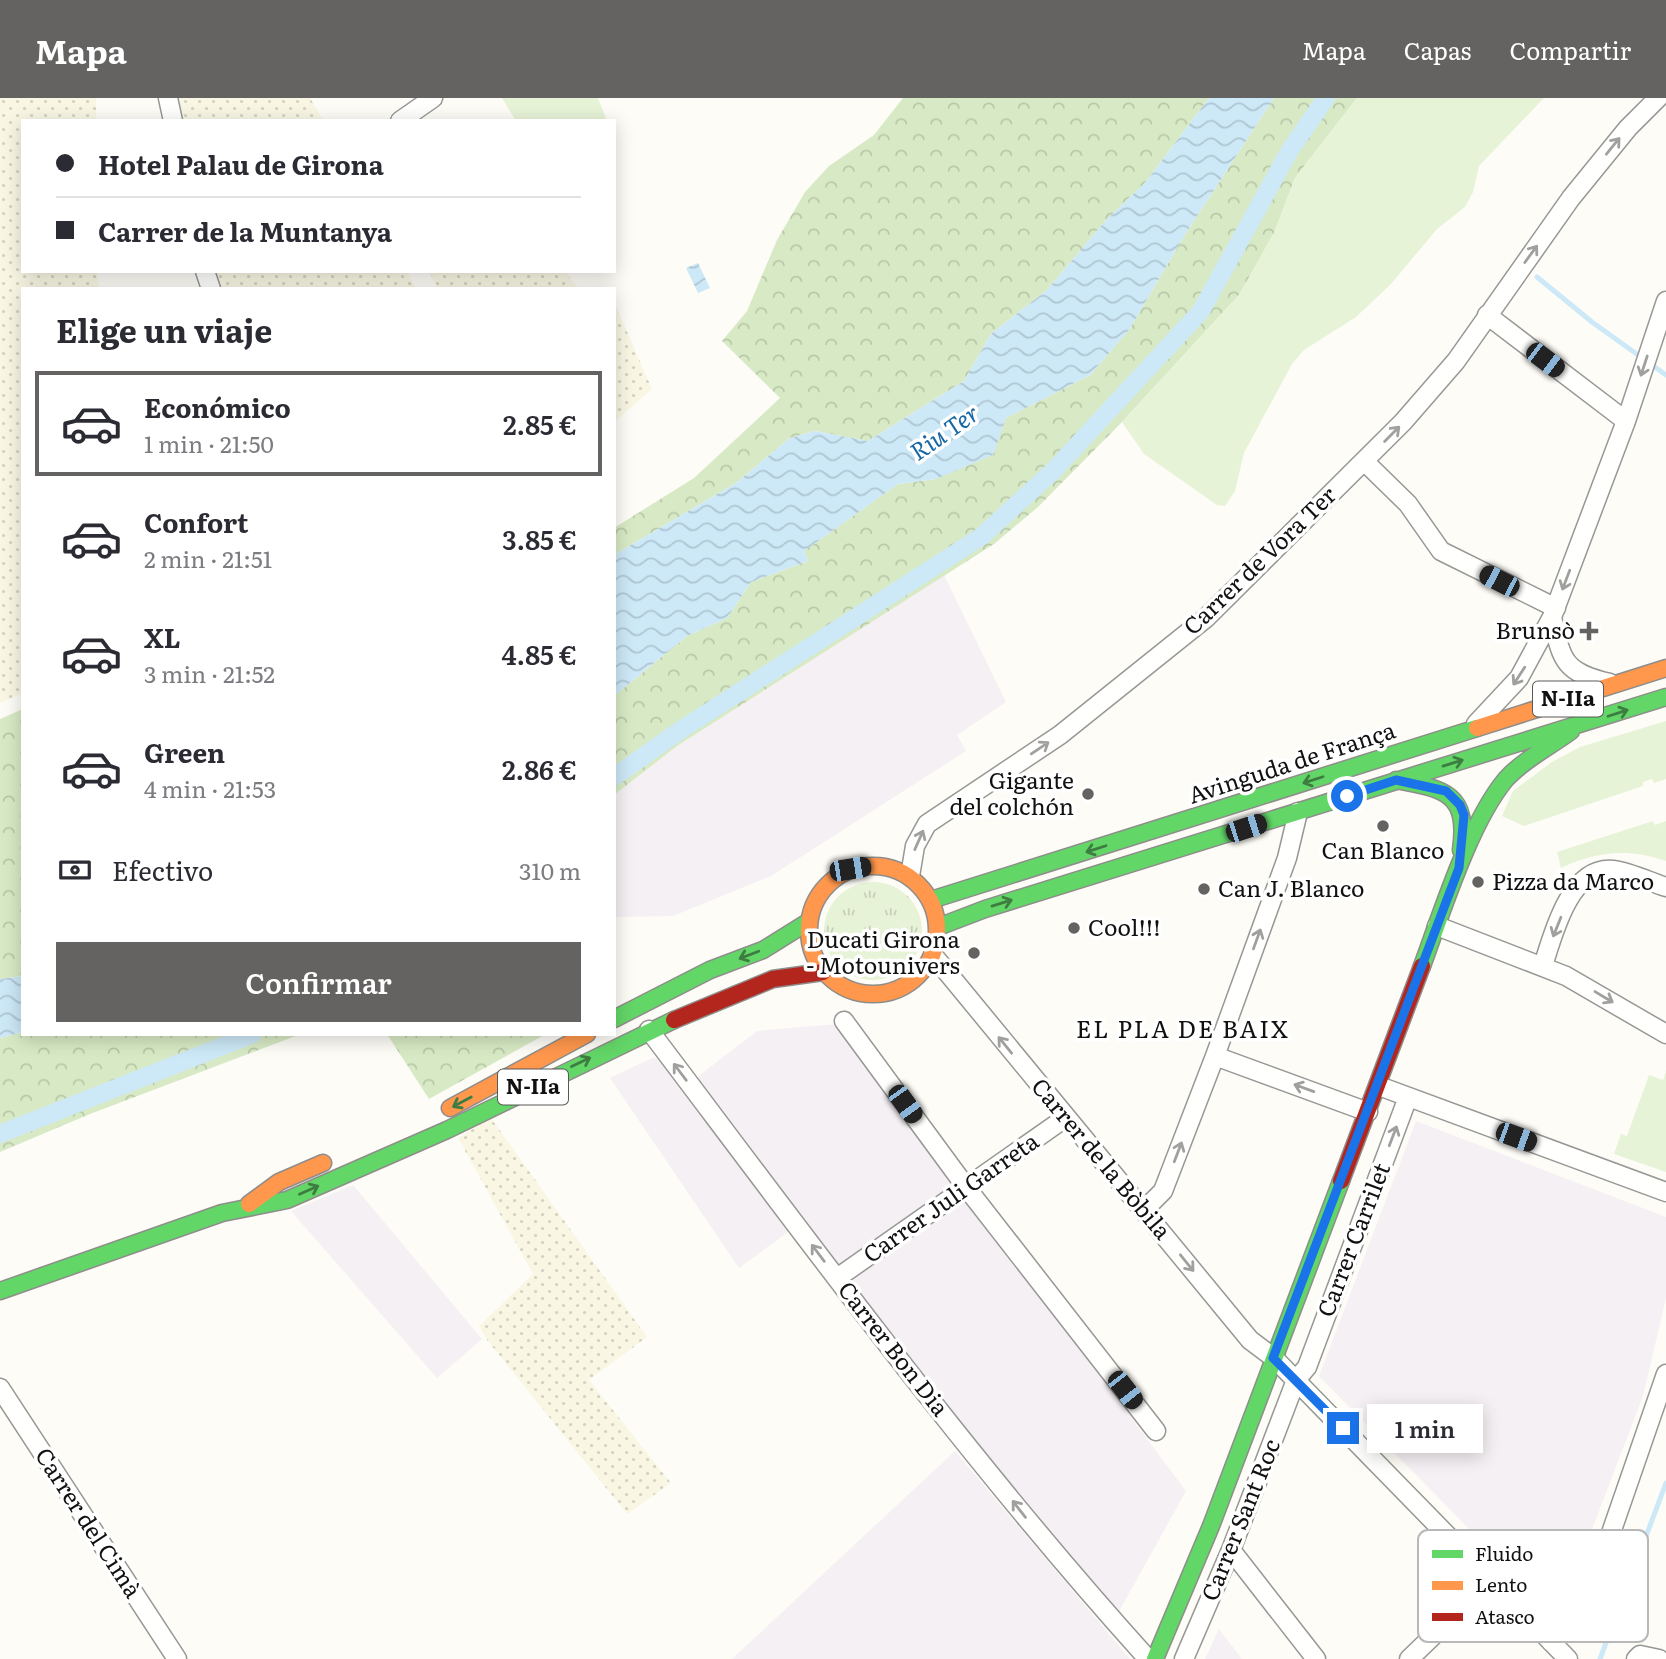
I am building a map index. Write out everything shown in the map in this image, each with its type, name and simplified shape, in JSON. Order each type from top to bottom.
[{"type":"main road","name":"Avinguda de França","points":[[931,900],[1666,668]]},
{"type":"main road","name":"Avinguda de França","points":[[938,927],[985,909],[1666,697]]},
{"type":"main road","points":[[1155,1659],[1211,1526],[1459,868],[1493,797],[1508,777],[1577,726]]},
{"type":"main road","points":[[1396,780],[1439,788],[1460,805],[1465,825],[1459,868]]},
{"type":"main road","points":[[875,865],[910,876],[931,900],[938,927],[933,955],[913,982],[886,994],[851,991],[823,972],[810,948],[808,922],[819,893],[832,878],[850,869],[875,865]]},
{"type":"main road","points":[[616,1018],[710,970],[763,950],[808,922]]},
{"type":"main road","name":"N-IIa","points":[[0,1291],[244,1208],[299,1195],[447,1130],[649,1030],[773,979],[823,972]]},
{"type":"main road","name":"N-IIa","points":[[436,1116],[583,1036]]},
{"type":"main road","name":"N-IIa","points":[[244,1208],[279,1182],[339,1157]]},
{"type":"street","points":[[168,98],[173,119]]},
{"type":"street","points":[[403,119],[433,98]]},
{"type":"street","name":"Carrer de Vora Ter","points":[[910,876],[915,846],[927,824],[1060,735],[1206,618],[1403,422],[1456,361],[1571,198],[1628,128],[1658,98]]},
{"type":"street","points":[[1471,729],[1519,678],[1554,612],[1626,421],[1666,301]]},
{"type":"street","points":[[1488,315],[1626,421]]},
{"type":"street","points":[[1364,461],[1408,504],[1441,551],[1554,612]]},
{"type":"street","points":[[1554,612],[1556,643],[1566,662],[1587,677],[1615,684]]},
{"type":"street","points":[[1144,1210],[1163,1191],[1287,858],[1298,812]]},
{"type":"street","points":[[1544,966],[1560,919],[1581,884],[1591,875],[1616,870],[1666,887]]},
{"type":"street","points":[[1437,926],[1544,966],[1583,984],[1666,1034]]},
{"type":"street","name":"Carrer de la Bòbila","points":[[933,955],[1250,1340],[1296,1380],[1442,1530]]},
{"type":"street","points":[[844,1021],[965,1187],[1156,1431]]},
{"type":"street","name":"Carrer Bon Dia","points":[[649,1030],[837,1278],[1061,1563],[1148,1659]]},
{"type":"street","points":[[1215,1056],[1368,1112]]},
{"type":"street","points":[[1379,1086],[1666,1192]]},
{"type":"street","name":"Carrer Carrilet","points":[[1296,1380],[1307,1367],[1408,1097]]},
{"type":"street","name":"Carrer Juli Garreta","points":[[837,1278],[1065,1118]]},
{"type":"street","points":[[1612,1530],[1666,1374]]},
{"type":"street","name":"Carrer Sant Roc","points":[[1184,1659],[1231,1550],[1296,1380]]},
{"type":"street","name":"Carrer del Cimà","points":[[0,1388],[177,1659]]},
{"type":"street","points":[[1231,1550],[1316,1659]]},
{"type":"street","points":[[1409,1659],[1427,1642]]},
{"type":"street","name":"Carrer de la Bòbila","points":[[1551,1642],[1568,1659]]},
{"type":"street","points":[[1636,1659],[1640,1655],[1659,1659]]},
{"type":"shaded area","points":[[0,98],[96,98],[96,119],[21,119],[21,273],[97,273],[99,287],[21,287],[21,694],[0,703]]},
{"type":"shaded area","points":[[175,98],[310,98],[323,119],[180,119]]},
{"type":"shaded area","points":[[213,273],[408,273],[415,287],[217,287]]},
{"type":"shaded area","points":[[430,273],[567,273],[577,287],[437,287]]},
{"type":"shaded area","points":[[616,307],[652,389],[616,420]]},
{"type":"shaded area","points":[[944,575],[1006,702],[957,735],[966,751],[771,876],[673,916],[616,917],[616,793],[677,746]]},
{"type":"shaded area","points":[[837,1024],[1186,1491],[1117,1615],[1062,1556],[857,1293],[696,1078],[757,1031]]},
{"type":"shaded area","points":[[652,1058],[661,1058],[788,1232],[739,1268],[610,1078]]},
{"type":"shaded area","points":[[491,1118],[647,1337],[589,1380],[671,1483],[627,1514],[487,1340],[479,1326],[533,1274],[458,1138]]},
{"type":"shaded area","points":[[1416,1121],[1666,1217],[1666,1298],[1643,1396],[1592,1530],[1470,1530],[1319,1376]]},
{"type":"shaded area","points":[[353,1185],[482,1339],[437,1378],[291,1211]]},
{"type":"shaded area","points":[[955,1451],[1130,1659],[732,1659]]},
{"type":"shaded area","points":[[1219,1629],[1242,1659],[1205,1659]]},
{"type":"green space","points":[[502,98],[598,98],[606,119],[515,119]]},
{"type":"green space","points":[[903,98],[1209,98],[1145,183],[1106,220],[1047,290],[991,334],[964,381],[868,441],[815,431],[790,438],[736,483],[616,554],[616,527],[694,478],[780,398],[722,341],[747,311],[777,240],[805,192],[829,166],[874,135]]},
{"type":"green space","points":[[1274,98],[1357,98],[1295,178],[1274,233],[1239,295],[1122,422],[1038,507],[994,544],[677,746],[616,793],[616,694],[687,636],[727,618],[751,582],[808,561],[804,551],[898,484],[936,479],[1006,418],[1090,375],[1129,330],[1184,236]]},
{"type":"green space","points":[[1357,98],[1544,98],[1479,166],[1473,192],[1465,207],[1437,229],[1391,284],[1356,317],[1304,350],[1292,364],[1244,453],[1235,491],[1225,506],[1217,505],[1144,454],[1122,422],[1239,295],[1274,233],[1295,178]]},
{"type":"green space","points":[[21,710],[21,976],[0,979],[0,719]]},
{"type":"green space","points":[[1666,721],[1666,779],[1654,783],[1652,779],[1643,782],[1643,786],[1524,826],[1502,816],[1513,791],[1552,762],[1580,747]]},
{"type":"green space","points":[[1653,821],[1655,825],[1666,821],[1666,861],[1639,854],[1613,853],[1587,858],[1561,868],[1557,852]]},
{"type":"green space","points":[[873,882],[892,885],[908,896],[919,912],[922,931],[919,950],[908,966],[892,977],[873,980],[854,977],[838,966],[827,950],[824,931],[827,912],[838,896],[854,885]]},
{"type":"green space","points":[[21,1033],[21,1036],[296,1036],[90,1114],[0,1152],[0,1038]]},
{"type":"green space","points":[[388,1036],[542,1036],[429,1099]]},
{"type":"green space","points":[[1666,1071],[1666,1172],[1614,1154],[1621,1134],[1627,1136],[1649,1075],[1663,1080]]},
{"type":"water","name":"Riu Ter","points":[[1209,98],[1274,98],[1184,236],[1129,330],[1090,375],[1006,418],[993,455],[936,479],[898,484],[804,551],[808,561],[751,582],[727,618],[687,636],[616,694],[616,554],[736,483],[790,438],[815,431],[868,441],[964,381],[991,334],[1047,290],[1106,220],[1145,183]]},
{"type":"water","points":[[698,263],[710,288],[698,293],[686,268]]},
{"type":"water","points":[[21,976],[21,1033],[0,1038],[0,979]]},
{"type":"waterway","points":[[616,776],[679,731],[982,536],[1054,470],[1201,311],[1290,150],[1326,98]]},
{"type":"waterway","points":[[1537,277],[1592,322],[1666,375]]},
{"type":"waterway","points":[[0,1134],[248,1036]]},
{"type":"waterway","points":[[1648,1531],[1666,1483]]},
{"type":"waterway","points":[[1600,1659],[1606,1642]]},
{"type":"traffic: fast","points":[[938,927],[985,909],[1666,697]]},
{"type":"traffic: fast","points":[[931,900],[1477,728]]},
{"type":"traffic: fast","points":[[1422,966],[1458,868],[1493,797],[1506,779],[1521,766],[1571,731]]},
{"type":"traffic: fast","points":[[1396,780],[1428,787],[1450,797],[1461,816],[1461,850]]},
{"type":"traffic: fast","points":[[616,1018],[710,970],[763,950],[808,922]]},
{"type":"traffic: fast","points":[[0,1291],[222,1213],[287,1200],[447,1130],[674,1020]]},
{"type":"traffic: fast","points":[[1155,1659],[1211,1526],[1341,1181]]},
{"type":"traffic: slow","points":[[1477,728],[1666,668]]},
{"type":"traffic: slow","points":[[873,866],[898,870],[919,884],[933,905],[937,930],[933,955],[919,976],[898,990],[873,994],[848,990],[827,976],[813,955],[809,930],[813,905],[827,884],[848,870],[873,866]]},
{"type":"traffic: slow","points":[[450,1108],[583,1036]]},
{"type":"traffic: slow","points":[[249,1204],[279,1182],[323,1163]]},
{"type":"traffic: jam","points":[[1341,1181],[1422,966]]},
{"type":"traffic: jam","points":[[674,1020],[773,979],[823,972]]},
{"type":"place","name":"Brunsò","points":[[1589,631]]},
{"type":"place","name":"Gigante del colchón","points":[[1088,794]]},
{"type":"place","name":"Can Blanco","points":[[1383,826]]},
{"type":"place","name":"Pizza da Marco","points":[[1478,882]]},
{"type":"place","name":"Can J. Blanco","points":[[1204,889]]},
{"type":"place","name":"Cool!!!","points":[[1074,928]]},
{"type":"place","name":"Ducati Girona - Motounivers","points":[[974,953]]},
{"type":"district","name":"EL PLA DE BAIX","points":[[1183,1030]]},
{"type":"route","points":[[1343,1428],[1273,1358],[1309,1271],[1459,868],[1465,825],[1460,805],[1454,798],[1446,791],[1431,786],[1396,780],[1347,796]]}]
